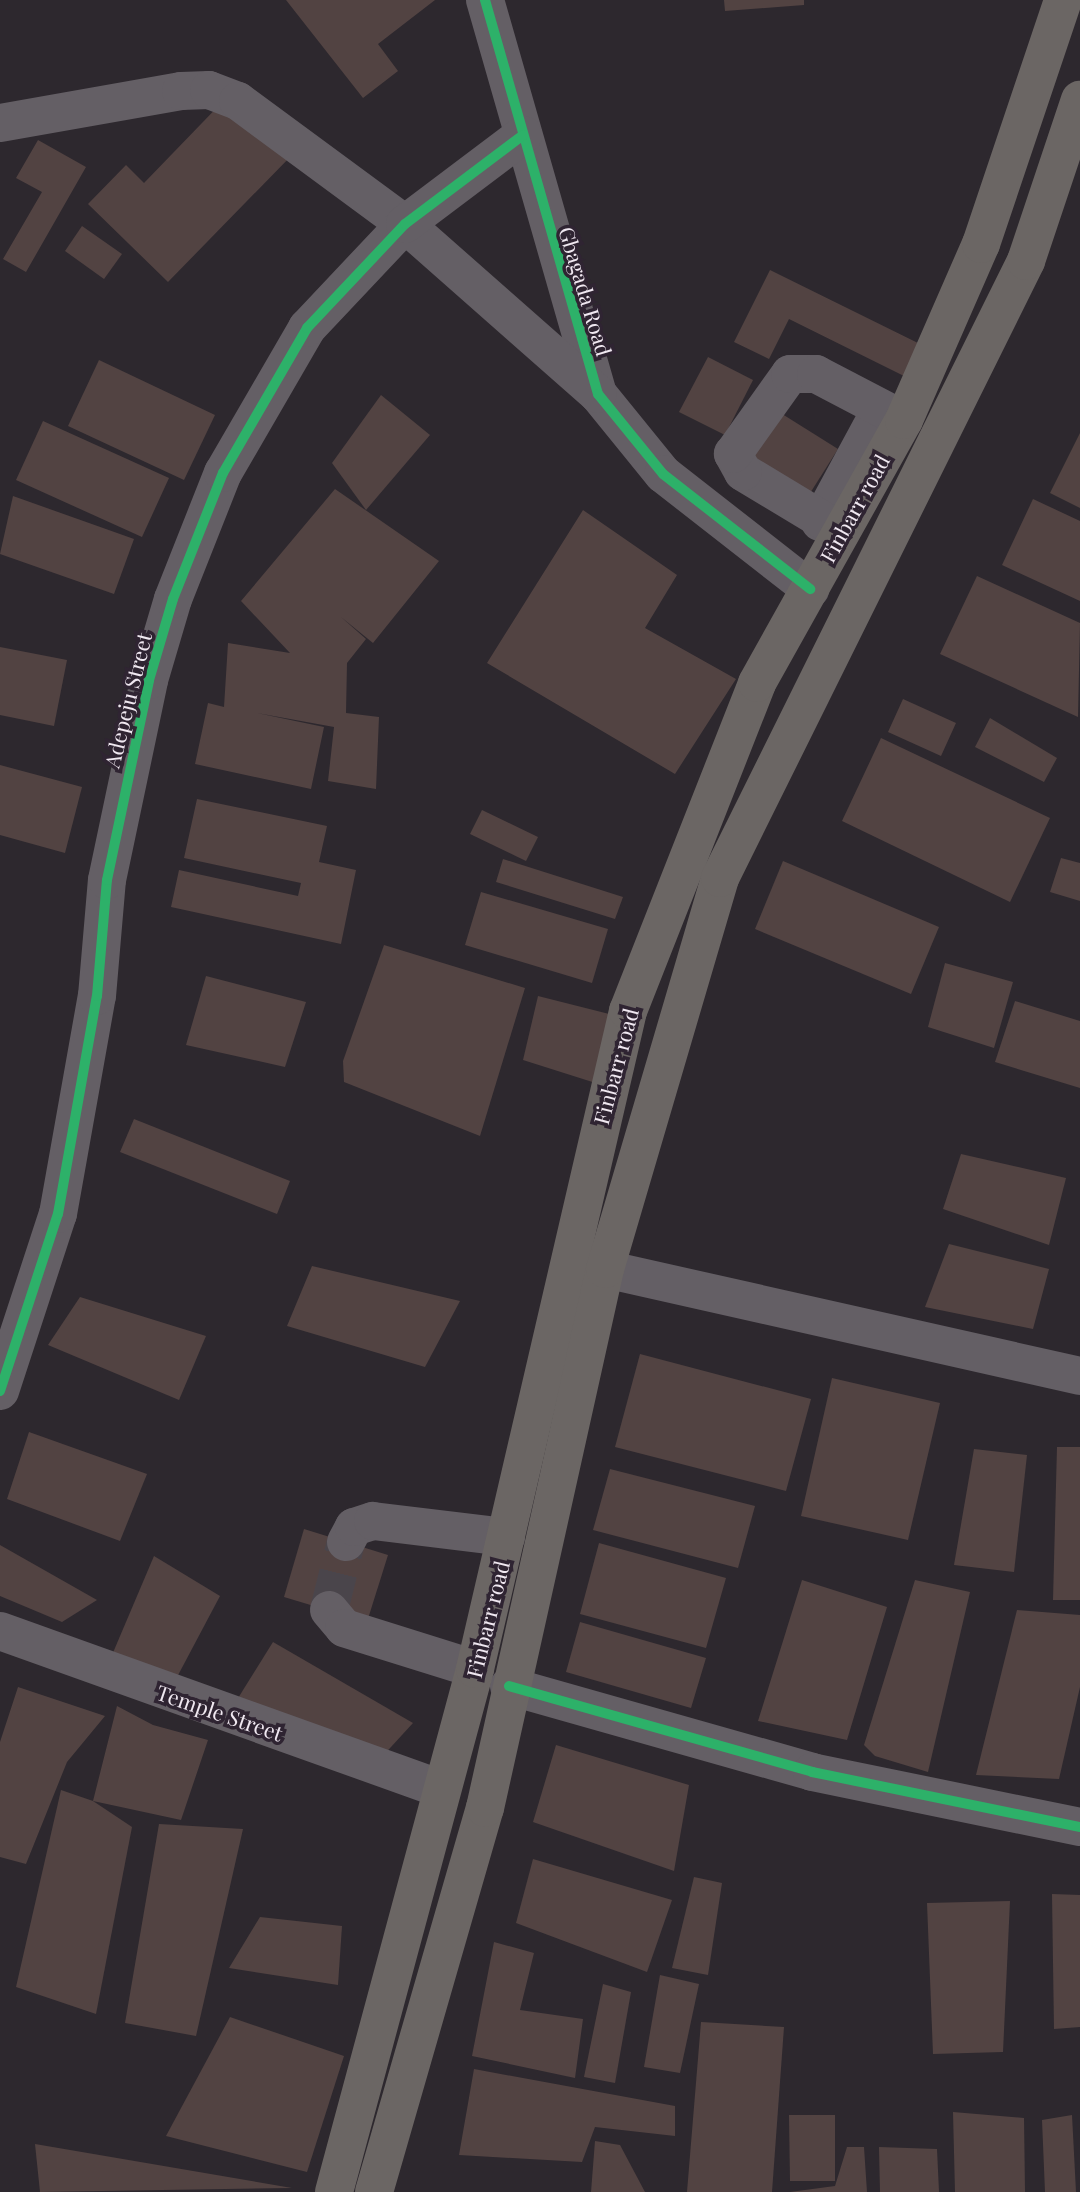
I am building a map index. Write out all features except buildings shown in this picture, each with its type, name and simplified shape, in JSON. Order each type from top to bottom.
[{"type":"main road","name":"Finbarr road","points":[[374,2192],[485,1808],[492,1677],[506,1537],[571,1235],[628,1011],[757,683],[810,589],[830,526],[893,415],[981,244],[1063,0]]},
{"type":"main road","name":"Finbarr road","points":[[334,2192],[442,1789],[492,1677],[605,1269],[720,878],[1026,261],[1080,100]]},
{"type":"street","name":"Gbagada Road","points":[[485,0],[598,394],[663,474],[810,589]]},
{"type":"street","points":[[0,123],[209,90],[237,101],[405,224],[598,394]]},
{"type":"street","name":"Adepeju Street","points":[[0,1391],[58,1214],[97,996],[107,880],[173,599],[223,473],[307,328],[405,224],[523,135]]},
{"type":"street","points":[[830,526],[743,472],[733,454],[790,374],[816,374],[893,415]]},
{"type":"street","points":[[605,1269],[1080,1376]]},
{"type":"street","points":[[346,1542],[354,1527],[373,1521],[506,1537]]},
{"type":"street","points":[[329,1610],[344,1628],[492,1677],[813,1772],[1080,1827]]},
{"type":"street","name":"Temple Street","points":[[0,1632],[442,1789]]},
{"type":"tunnel","points":[[329,1610],[346,1542]]},
{"type":"cycle path","points":[[485,0],[598,394],[663,474],[810,589]]},
{"type":"cycle path","points":[[0,1391],[58,1214],[97,996],[107,880],[149,680],[173,599],[223,473],[307,328],[405,224],[523,135]]},
{"type":"cycle path","points":[[509,1686],[812,1772],[1080,1827]]}]
